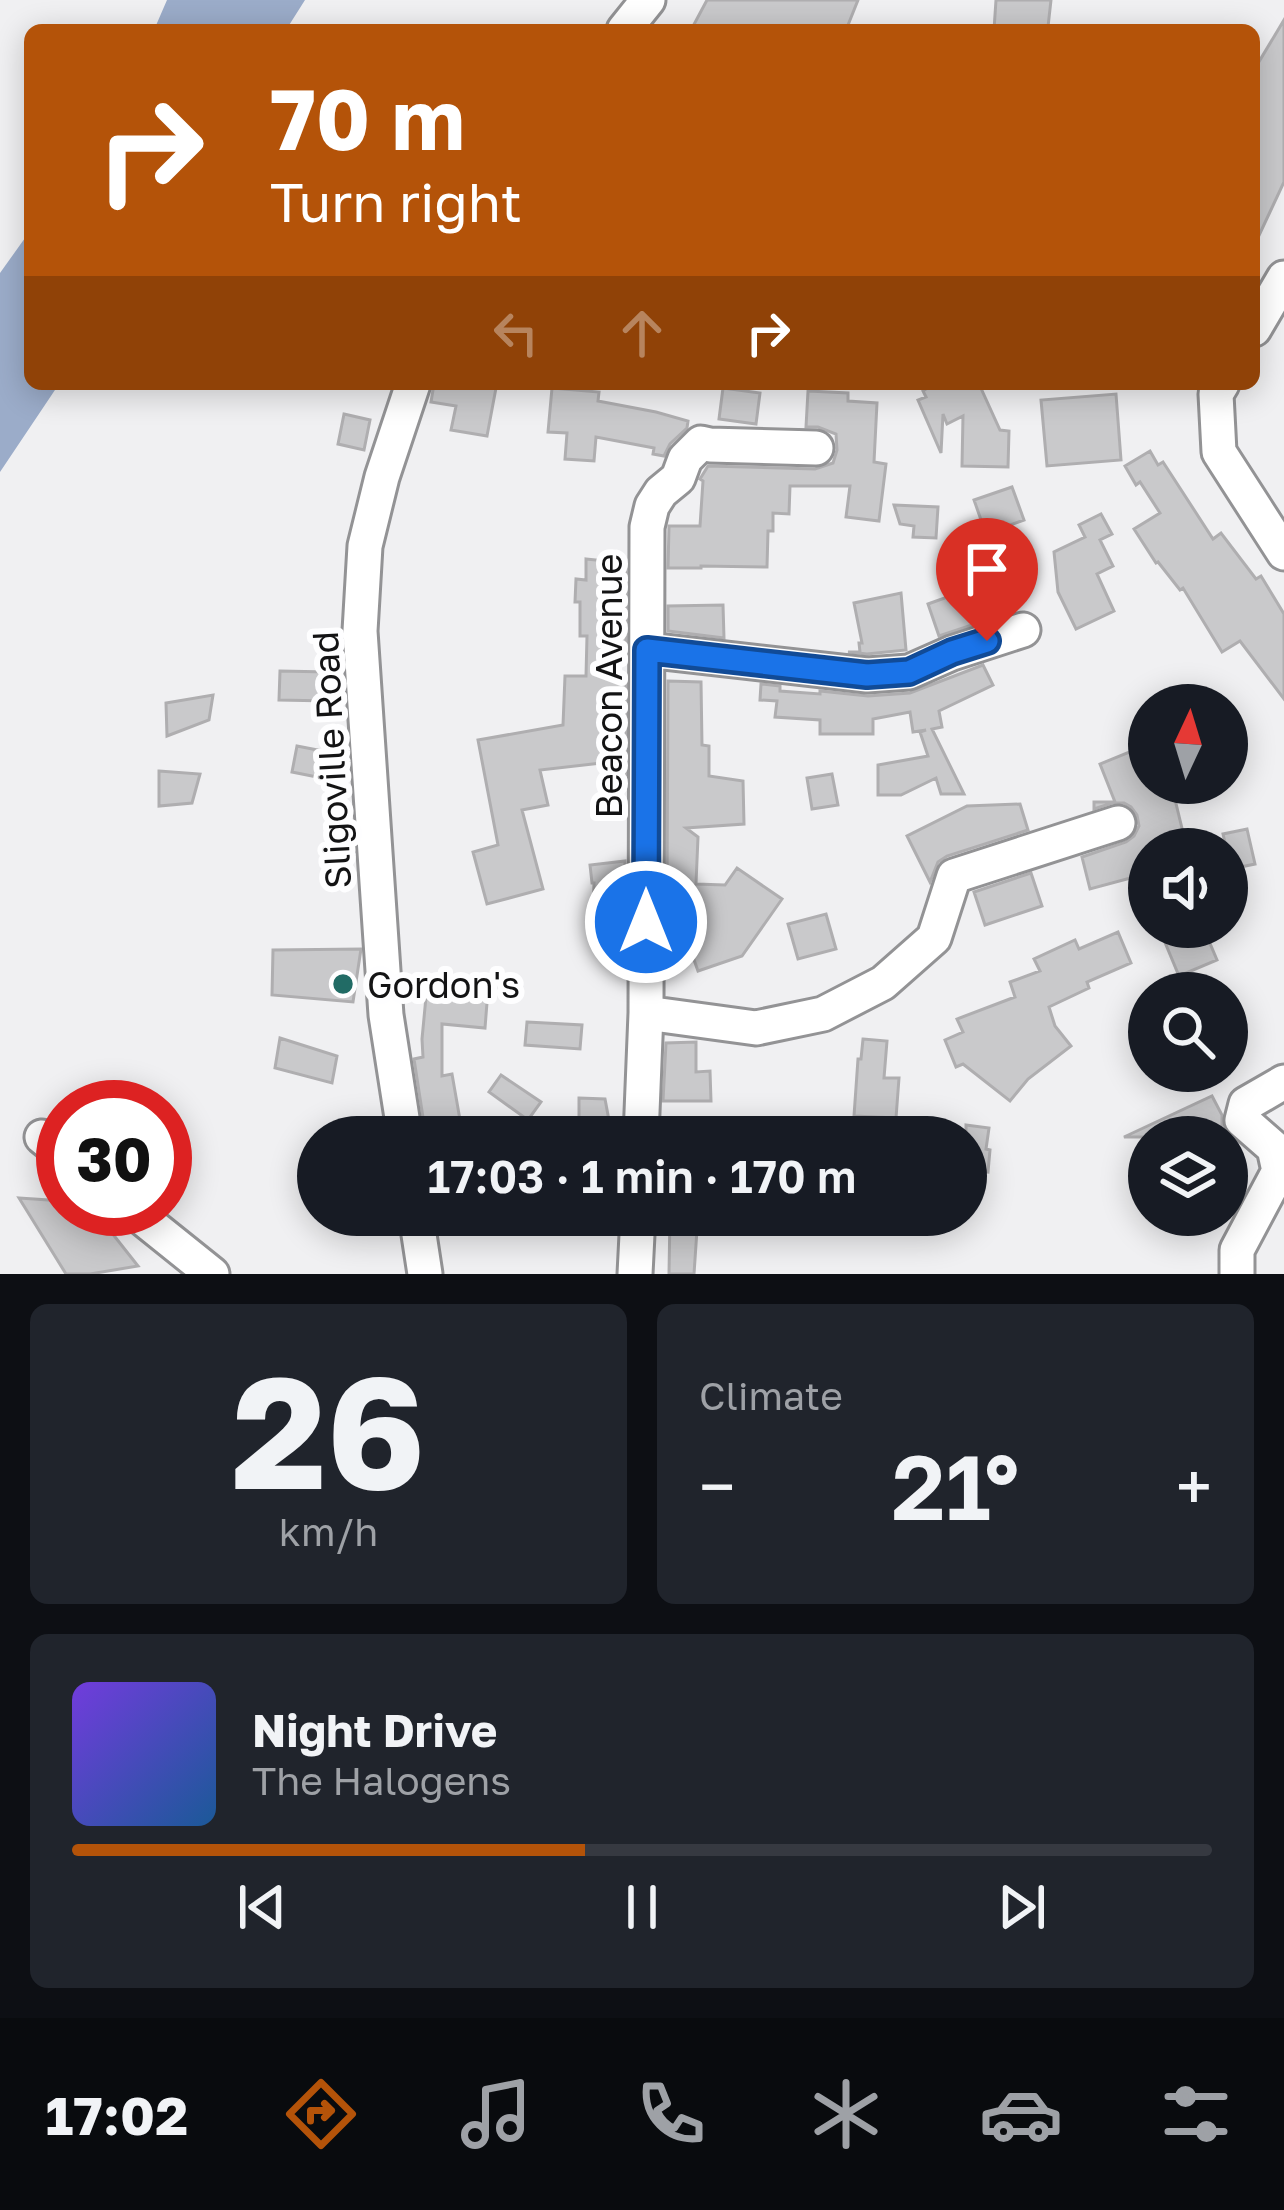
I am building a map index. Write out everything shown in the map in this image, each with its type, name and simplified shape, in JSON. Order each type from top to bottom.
[{"type":"street","points":[[629,24],[648,0]]},
{"type":"street","points":[[1260,319],[1284,278]]},
{"type":"street","name":"Sligoville Road","points":[[402,1116],[386,1015],[360,631],[365,546],[411,390]]},
{"type":"street","points":[[1218,390],[1220,452],[1284,554]]},
{"type":"street","name":"Beacon Avenue","points":[[642,1116],[647,526],[652,506],[661,491],[679,478],[685,459],[701,443],[816,448]]},
{"type":"street","points":[[647,650],[867,675],[909,672],[952,652],[1023,630]]},
{"type":"street","points":[[646,1013],[756,1028],[823,1014],[884,983],[934,938],[954,876],[1118,823]]},
{"type":"street","points":[[1237,1274],[1237,1250],[1280,1171],[1274,1148],[1242,1120],[1246,1104],[1284,1082]]},
{"type":"street","points":[[165,1236],[212,1274]]},
{"type":"street","points":[[419,1236],[425,1274]]},
{"type":"street","points":[[635,1274],[637,1236]]},
{"type":"water","points":[[167,0],[305,0],[290,24],[157,24]]},
{"type":"water","points":[[24,239],[24,390],[55,390],[0,472],[0,273]]},
{"type":"building","points":[[707,0],[858,0],[848,24],[694,24]]},
{"type":"building","points":[[996,0],[1051,0],[1048,24],[994,24]]},
{"type":"building","points":[[1284,20],[1284,182],[1260,233],[1260,60]]},
{"type":"building","points":[[433,390],[496,390],[487,436],[451,430],[456,406],[431,402]]},
{"type":"building","points":[[552,390],[599,392],[598,401],[688,421],[664,456],[653,454],[654,448],[596,437],[594,461],[565,459],[567,433],[548,432]]},
{"type":"building","points":[[723,390],[760,393],[756,424],[719,419]]},
{"type":"building","points":[[982,390],[1000,430],[1009,431],[1008,467],[962,466],[963,416],[947,424],[943,414],[941,453],[918,400],[926,397],[923,391]]},
{"type":"building","points":[[808,391],[848,393],[848,401],[877,403],[874,462],[886,464],[879,521],[846,517],[850,486],[790,486],[789,514],[773,513],[767,567],[668,568],[669,526],[700,526],[700,479],[708,466],[815,469],[833,463],[836,434],[806,427]]},
{"type":"building","points":[[1116,394],[1121,460],[1047,466],[1041,400]]},
{"type":"building","points":[[344,414],[370,420],[364,450],[338,444]]},
{"type":"building","points":[[1150,451],[1158,465],[1163,462],[1213,539],[1221,533],[1256,579],[1261,576],[1284,614],[1284,699],[1240,641],[1222,652],[1183,588],[1156,563],[1134,529],[1160,513],[1125,466]]},
{"type":"building","points":[[1012,487],[1024,520],[986,534],[974,500]]},
{"type":"building","points":[[894,505],[938,507],[936,538],[913,537],[914,526],[900,524]]},
{"type":"building","points":[[1101,514],[1112,534],[1100,540],[1113,566],[1097,574],[1114,611],[1076,629],[1058,592],[1054,552],[1085,537],[1079,525]]},
{"type":"building","points":[[990,550],[1014,611],[939,636],[928,604],[967,590],[964,584],[978,578],[969,559]]},
{"type":"building","points":[[586,559],[626,563],[626,649],[612,649],[612,680],[626,680],[626,775],[620,776],[619,761],[540,770],[548,805],[522,810],[543,889],[487,904],[473,852],[498,845],[478,740],[563,725],[565,676],[586,676],[587,636],[580,636],[580,602],[575,602],[576,579],[586,580]]},
{"type":"building","points":[[901,593],[906,650],[867,654],[848,652],[860,652],[862,643],[854,603]]},
{"type":"building","points":[[723,605],[724,638],[668,631],[668,606]]},
{"type":"building","points":[[983,665],[993,685],[939,711],[942,727],[932,729],[964,794],[941,794],[936,778],[901,795],[878,795],[878,765],[928,756],[920,732],[926,730],[913,732],[910,712],[873,719],[873,734],[820,734],[820,720],[775,717],[777,701],[760,700],[761,684],[780,686],[780,691],[820,694],[910,693]]},
{"type":"building","points":[[280,671],[328,672],[328,701],[279,700]]},
{"type":"building","points":[[668,681],[701,682],[702,745],[709,746],[709,776],[743,781],[744,824],[686,828],[698,837],[696,884],[725,885],[737,868],[782,899],[742,956],[698,971],[693,957],[667,966],[667,945],[687,939],[682,893],[667,892]]},
{"type":"building","points":[[213,695],[209,720],[167,736],[166,703]]},
{"type":"building","points":[[297,746],[338,754],[332,780],[292,772]]},
{"type":"building","points":[[1128,753],[1128,804],[1176,804],[1182,828],[1138,828],[1137,815],[1124,803],[1094,809],[1094,802],[1115,802],[1100,764]]},
{"type":"building","points":[[159,771],[200,774],[192,803],[159,806]]},
{"type":"building","points":[[832,774],[838,805],[812,809],[807,778]]},
{"type":"building","points":[[1020,804],[1028,830],[947,856],[938,862],[930,882],[907,836],[967,806]]},
{"type":"building","points":[[1248,833],[1255,864],[1248,865]]},
{"type":"building","points":[[1126,842],[1128,879],[1090,889],[1082,857]]},
{"type":"building","points":[[625,861],[625,912],[619,912],[619,917],[593,916],[590,865]]},
{"type":"building","points":[[1031,873],[1042,906],[985,925],[974,892]]},
{"type":"building","points":[[826,914],[836,949],[798,959],[788,924]]},
{"type":"building","points":[[1118,932],[1131,963],[1087,982],[1089,988],[1049,1007],[1055,1026],[1071,1046],[1028,1079],[1010,1101],[963,1064],[956,1067],[945,1040],[963,1032],[957,1019],[1015,997],[1010,982],[1040,971],[1034,959],[1075,940],[1079,949]]},
{"type":"building","points":[[1167,948],[1212,948],[1217,960],[1177,972]]},
{"type":"building","points":[[361,949],[353,1002],[272,995],[273,950]]},
{"type":"building","points":[[428,976],[442,977],[442,991],[488,990],[485,1028],[442,1024],[442,1076],[452,1074],[459,1116],[423,1116],[414,1059],[423,1057]]},
{"type":"building","points":[[527,1022],[582,1025],[580,1049],[525,1045]]},
{"type":"building","points":[[280,1038],[337,1056],[332,1083],[275,1068]]},
{"type":"building","points":[[863,1039],[887,1041],[884,1078],[899,1078],[896,1116],[854,1116]]},
{"type":"building","points":[[696,1042],[696,1072],[710,1071],[711,1101],[663,1101],[666,1043]]},
{"type":"building","points":[[501,1075],[541,1102],[531,1116],[522,1116],[489,1092]]},
{"type":"building","points":[[1212,1096],[1222,1115],[1222,1116],[1169,1116]]},
{"type":"building","points":[[579,1098],[605,1099],[608,1116],[579,1116]]},
{"type":"building","points":[[19,1198],[36,1199],[36,1225]]},
{"type":"building","points":[[42,1236],[114,1236],[138,1266],[90,1274],[66,1274]]},
{"type":"building","points":[[670,1236],[697,1236],[694,1274],[669,1274]]},
{"type":"place","name":"Gordon's","points":[[343,984]]},
{"type":"route","points":[[646,922],[647,650],[867,675],[909,672],[987,641]]}]
